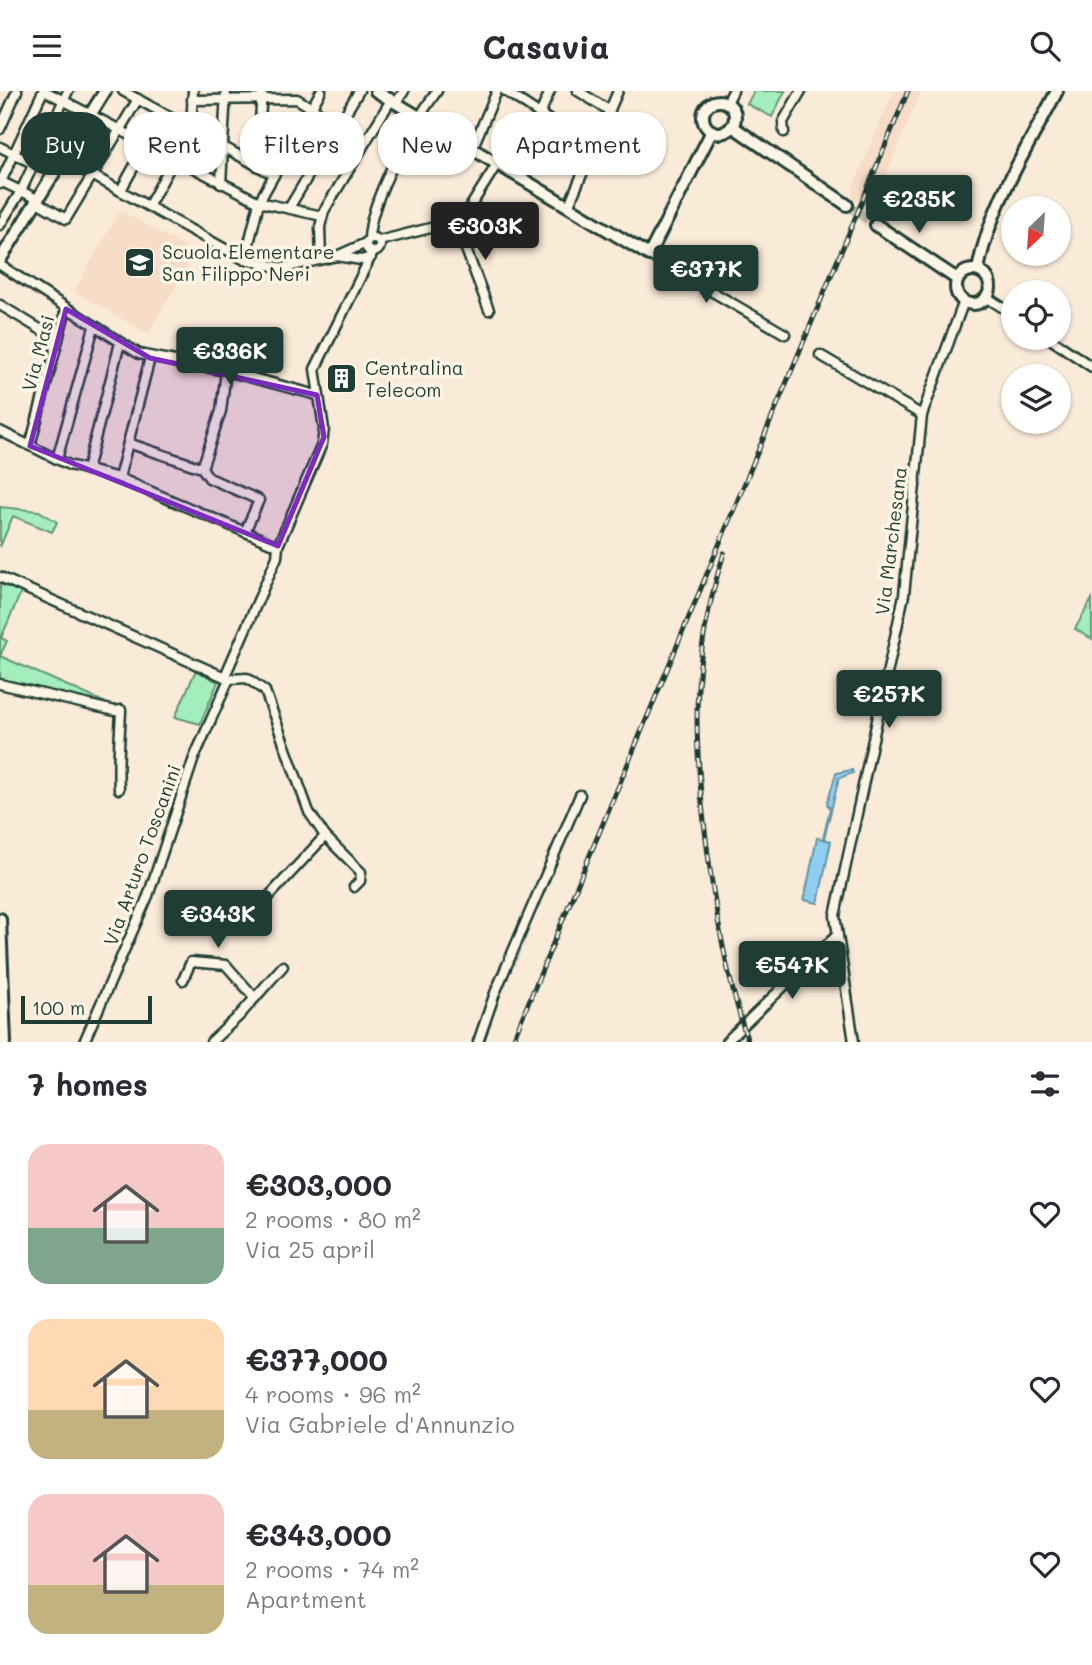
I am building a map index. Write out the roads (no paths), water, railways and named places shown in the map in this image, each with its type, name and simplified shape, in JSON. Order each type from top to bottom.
[{"type":"main road","points":[[92,112],[105,91]]},
{"type":"main road","points":[[376,91],[411,112]]},
{"type":"main road","points":[[712,91],[724,102],[735,116],[732,126],[723,132],[712,131],[704,120],[705,110],[711,104],[724,102]]},
{"type":"main road","points":[[978,270],[983,248],[1004,195],[1057,91]]},
{"type":"main road","points":[[732,126],[847,205]]},
{"type":"main road","points":[[516,175],[649,255],[712,131]]},
{"type":"main road","points":[[0,263],[53,175]]},
{"type":"main road","points":[[876,225],[957,279]]},
{"type":"main road","points":[[978,270],[989,281],[986,297],[978,303],[964,301],[956,289],[957,279],[964,272],[978,270]]},
{"type":"main road","points":[[0,919],[5,1042]]},
{"type":"street","points":[[0,129],[17,91]]},
{"type":"street","points":[[90,112],[66,95],[44,91],[0,182],[21,191],[66,219],[138,99]]},
{"type":"street","points":[[123,91],[161,112]]},
{"type":"street","points":[[310,112],[321,91]]},
{"type":"street","points":[[347,112],[359,91]]},
{"type":"street","points":[[321,259],[319,237],[323,216],[366,141],[393,101],[404,91]]},
{"type":"street","points":[[422,112],[437,91]]},
{"type":"street","points":[[477,137],[497,91]]},
{"type":"street","points":[[505,91],[537,112]]},
{"type":"street","points":[[541,112],[550,91]]},
{"type":"street","points":[[578,91],[610,111],[618,91]]},
{"type":"street","points":[[724,102],[733,91]]},
{"type":"street","points":[[784,132],[783,123],[801,91]]},
{"type":"street","points":[[58,112],[66,95]]},
{"type":"street","points":[[192,95],[262,95],[297,99],[318,112]]},
{"type":"street","points":[[110,123],[124,130]]},
{"type":"street","points":[[0,147],[21,158]]},
{"type":"street","points":[[92,176],[245,260],[283,268],[337,256],[371,241],[456,223],[466,216],[491,174]]},
{"type":"street","points":[[0,225],[3,212],[21,191],[29,175]]},
{"type":"street","points":[[123,191],[131,175]]},
{"type":"street","points":[[149,205],[166,175]]},
{"type":"street","points":[[204,175],[259,202],[323,216]]},
{"type":"street","points":[[221,175],[221,184]]},
{"type":"street","points":[[245,260],[259,202],[274,175]]},
{"type":"street","points":[[289,208],[309,175]]},
{"type":"street","points":[[372,255],[368,250],[371,241],[369,228],[391,175]]},
{"type":"street","points":[[568,207],[582,175]]},
{"type":"street","points":[[456,223],[489,310]]},
{"type":"street","points":[[337,256],[361,260],[372,255]]},
{"type":"street","points":[[0,431],[57,459],[119,478],[278,546],[324,437],[317,395],[317,364],[372,255]]},
{"type":"street","points":[[649,255],[785,334]]},
{"type":"street","points":[[0,263],[94,327],[150,358],[226,371],[317,395]]},
{"type":"street","points":[[986,297],[1001,306]]},
{"type":"street","name":"Via Marchesana","points":[[854,1042],[835,916],[904,595],[922,415],[964,301]]},
{"type":"street","points":[[0,305],[58,340]]},
{"type":"street","name":"Via Masi","points":[[30,446],[66,309]]},
{"type":"street","points":[[57,459],[94,327]]},
{"type":"street","points":[[87,470],[120,343]]},
{"type":"street","points":[[1067,350],[1092,367]]},
{"type":"street","points":[[820,355],[922,415]]},
{"type":"street","points":[[119,478],[150,358]]},
{"type":"street","points":[[202,468],[221,411],[226,371]]},
{"type":"street","points":[[128,443],[202,468],[209,478],[258,501],[246,532]]},
{"type":"street","name":"Via Arturo Toscanini","points":[[84,1042],[148,896],[194,758],[278,557],[278,546]]},
{"type":"street","points":[[0,577],[227,677],[251,680],[268,695],[300,793],[325,836],[361,872],[360,881],[354,887]]},
{"type":"street","points":[[0,684],[115,711],[121,710],[121,736],[117,748],[119,789]]},
{"type":"street","points":[[478,1042],[495,993],[580,795]]},
{"type":"street","points":[[247,920],[325,836]]},
{"type":"street","points":[[726,1042],[836,936]]},
{"type":"street","points":[[183,980],[191,962],[226,965],[255,998]]},
{"type":"street","points":[[211,1042],[283,966]]},
{"type":"water","points":[[852,770],[853,773],[839,778],[824,839],[831,841],[818,903],[804,900],[817,838],[823,839],[830,808],[827,804],[836,773]]},
{"type":"tunnel","points":[[847,205],[876,225]]},
{"type":"railway","points":[[512,1042],[908,91]]},
{"type":"railway","points":[[724,553],[705,631],[697,703],[697,739],[703,813],[715,902],[729,973],[748,1042]]},
{"type":"place","name":"Scuola Elementare San Filippo Neri","points":[[139,263]]},
{"type":"place","name":"Centralina Telecom","points":[[342,379]]}]
